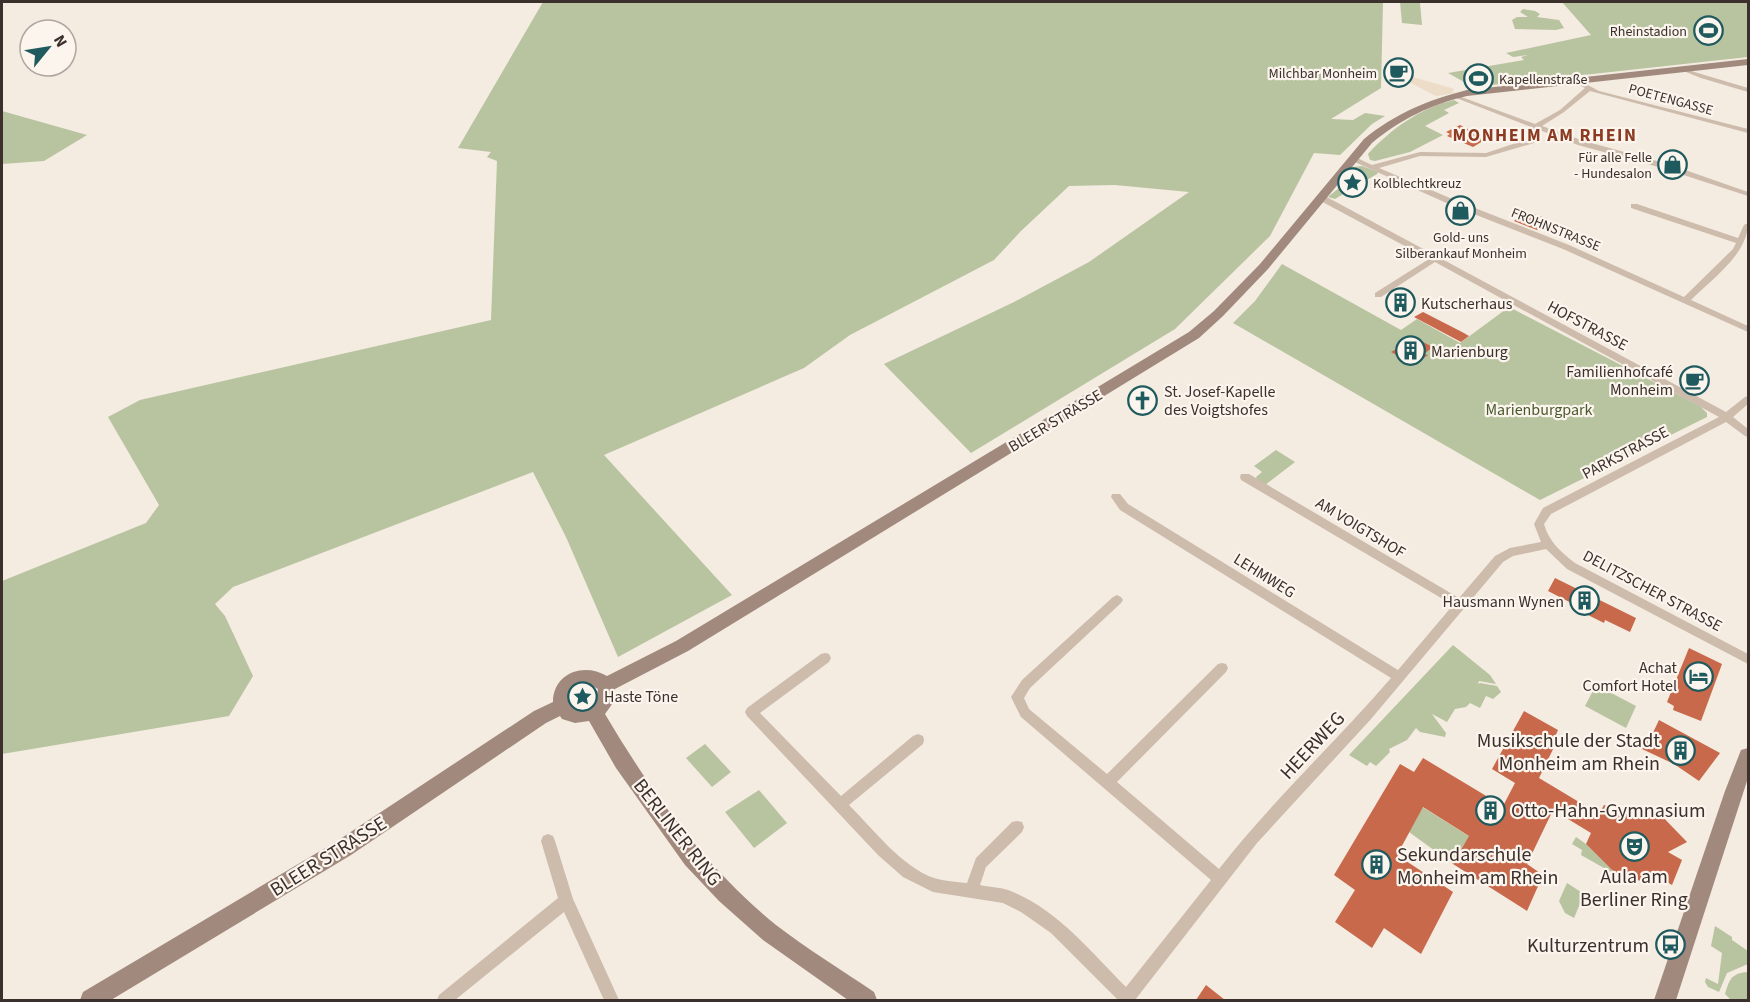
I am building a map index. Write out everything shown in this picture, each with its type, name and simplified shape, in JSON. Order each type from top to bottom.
[{"type":"street","points":[[1454,96],[1495,89],[1749,62]]},
{"type":"street","points":[[1683,69],[1749,90]]},
{"type":"street","name":"POETENGASSE","points":[[1574,80],[1588,89],[1749,131]]},
{"type":"street","points":[[1374,166],[1420,154],[1486,155],[1526,143],[1533,140],[1535,127],[1553,117],[1588,89]]},
{"type":"street","points":[[1454,96],[1581,143],[1659,164],[1749,194]]},
{"type":"street","name":"BLEER STRASSE","points":[[606,685],[697,636],[1194,335],[1227,309],[1352,159],[1390,123],[1430,103],[1454,96]]},
{"type":"street","name":"FROHNSTRASSE","points":[[1352,159],[1374,166],[1416,187],[1566,246],[1749,329]]},
{"type":"street","name":"HOFSTRASSE","points":[[1320,197],[1727,417],[1749,434]]},
{"type":"street","points":[[1634,206],[1741,242]]},
{"type":"street","points":[[1686,300],[1737,250],[1749,225]]},
{"type":"street","points":[[1378,295],[1434,260]]},
{"type":"street","name":"PARKSTRASSE","points":[[1547,544],[1541,534],[1539,524],[1547,511],[1727,417],[1749,399]]},
{"type":"street","name":"AM VOIGTSHOF","points":[[1245,477],[1460,604]]},
{"type":"street","name":"LEHMWEG","points":[[1116,497],[1124,507],[1400,677]]},
{"type":"street","name":"HEERWEG","points":[[1127,1000],[1252,838],[1400,677],[1499,560],[1510,552],[1547,544]]},
{"type":"street","name":"DELITZSCHER STRASSE","points":[[1547,544],[1571,566],[1749,659]]},
{"type":"street","points":[[1117,600],[1026,684],[1017,697],[1025,713],[1221,879]]},
{"type":"street","points":[[825,658],[751,712],[883,850],[908,872],[933,885],[1005,896],[1041,917],[1056,928],[1127,1000]]},
{"type":"street","points":[[1108,782],[1222,668]]},
{"type":"street","points":[[579,678],[598,678],[606,685],[606,700],[594,712],[578,716],[568,713],[562,706],[564,690],[579,678]]},
{"type":"street","name":"BLEER STRASSE","points":[[91,1000],[344,848],[540,717],[562,706]]},
{"type":"street","name":"BERLINER RING","points":[[594,712],[623,762],[692,858],[726,894],[770,933],[866,1000]]},
{"type":"street","points":[[840,806],[918,741]]},
{"type":"street","points":[[1665,1000],[1734,791],[1749,756]]},
{"type":"street","points":[[971,891],[981,863],[1017,827]]},
{"type":"street","points":[[548,841],[566,901],[612,1000]]},
{"type":"street","points":[[444,1000],[566,901]]},
{"type":"green space","points":[[543,2],[1383,2],[1381,88],[1331,119],[1353,120],[1365,113],[1385,116],[1372,124],[1340,155],[1314,153],[1270,236],[1175,329],[971,453],[884,364],[1014,302],[1089,262],[1189,192],[1115,185],[1069,186],[994,260],[850,335],[804,368],[604,455],[732,595],[618,657],[566,537],[533,472],[233,587],[215,604],[225,616],[253,676],[229,716],[2,754],[2,581],[146,523],[159,505],[108,417],[140,400],[491,320],[497,161],[487,157],[491,152],[458,148]]},
{"type":"green space","points":[[1400,2],[1420,3],[1422,25],[1402,23]]},
{"type":"green space","points":[[1562,2],[1748,2],[1748,57],[1473,87],[1448,73],[1524,60],[1521,57],[1528,55],[1513,57],[1506,53],[1591,35]]},
{"type":"green space","points":[[1523,9],[1540,14],[1537,17],[1559,20],[1564,28],[1556,30],[1515,29],[1512,20],[1517,17],[1528,17],[1520,12]]},
{"type":"green space","points":[[1454,100],[1459,103],[1444,110],[1449,113],[1425,126],[1443,135],[1410,152],[1375,161],[1370,160],[1368,154],[1396,128],[1429,108]]},
{"type":"green space","points":[[2,111],[87,135],[44,161],[2,164]]},
{"type":"green space","points":[[1362,166],[1378,172],[1335,199],[1328,197],[1350,179],[1349,171],[1353,167]]},
{"type":"green space","name":"Marienburgpark","points":[[1282,264],[1401,330],[1417,319],[1460,343],[1509,307],[1700,406],[1707,413],[1707,417],[1540,500],[1233,323],[1255,301]]},
{"type":"green space","points":[[1276,450],[1295,462],[1265,485],[1257,480],[1256,477],[1262,472],[1254,466]]},
{"type":"green space","points":[[1453,645],[1490,675],[1496,684],[1479,681],[1478,684],[1497,686],[1501,692],[1493,699],[1486,696],[1480,708],[1470,703],[1466,707],[1455,709],[1447,722],[1432,714],[1446,733],[1445,737],[1420,732],[1416,728],[1407,740],[1389,749],[1390,752],[1376,766],[1370,762],[1367,766],[1349,755]]},
{"type":"green space","points":[[1596,685],[1636,706],[1626,728],[1585,706]]},
{"type":"green space","points":[[705,744],[731,772],[712,787],[686,758]]},
{"type":"green space","points":[[759,790],[787,823],[754,848],[725,812]]},
{"type":"green space","points":[[1408,798],[1483,845],[1453,864],[1409,832]]},
{"type":"green space","points":[[1576,837],[1618,876],[1581,855],[1582,850],[1572,844]]},
{"type":"green space","points":[[1567,883],[1584,894],[1574,918],[1565,913],[1559,901]]},
{"type":"green space","points":[[1715,926],[1748,951],[1748,964],[1727,973],[1719,992],[1708,987],[1705,982],[1706,978],[1718,984],[1722,953],[1711,946]]},
{"type":"green space","points":[[1748,973],[1748,1000],[1731,1000],[1725,994],[1729,981],[1737,974]]},
{"type":"shaded area","points":[[1388,70],[1454,89],[1452,92],[1456,93],[1436,96],[1411,83],[1388,77]]},
{"type":"building","points":[[1460,125],[1488,138],[1473,147],[1447,136],[1450,134],[1446,132]]},
{"type":"building","points":[[1525,211],[1548,219],[1537,230],[1514,221]]},
{"type":"building","points":[[1423,312],[1469,336],[1461,342],[1414,317]]},
{"type":"building","name":"Marienburg","points":[[1415,338],[1433,347],[1424,354],[1428,355],[1414,365],[1391,352]]},
{"type":"building","name":"Hausmann Wynen","points":[[1555,578],[1636,618],[1630,632],[1586,614],[1587,611],[1548,591]]},
{"type":"building","name":"Achat Comfort Hotel","points":[[1689,648],[1722,664],[1701,721],[1673,710],[1674,706],[1667,702]]},
{"type":"building","points":[[1524,711],[1558,730],[1555,737],[1558,739],[1539,778],[1599,814],[1604,805],[1639,815],[1655,809],[1687,842],[1668,852],[1682,860],[1672,885],[1662,879],[1660,885],[1618,876],[1586,844],[1591,833],[1568,819],[1570,815],[1555,806],[1527,864],[1543,875],[1527,911],[1453,864],[1469,836],[1423,807],[1397,855],[1453,892],[1421,954],[1384,928],[1372,948],[1335,922],[1355,890],[1334,875],[1400,764],[1414,772],[1423,758],[1503,806],[1515,783],[1492,769]]},
{"type":"building","name":"Musikschule der Stadt Monheim am Rhein","points":[[1659,720],[1720,753],[1699,781],[1674,764],[1642,749],[1648,735],[1651,737]]},
{"type":"building","points":[[1206,985],[1225,1000],[1196,1000]]},
{"type":"place","name":"Rheinstadion","points":[[1708,31]]},
{"type":"place","name":"Milchbar Monheim","points":[[1398,73]]},
{"type":"place","name":"Kapellenstraße","points":[[1478,79]]},
{"type":"place","name":"Für alle Felle - Hundesalon","points":[[1673,165]]},
{"type":"place","name":"Kolblechtkreuz","points":[[1352,183]]},
{"type":"place","name":"Gold- uns Silberankauf Monheim","points":[[1461,210]]},
{"type":"place","name":"Kutscherhaus","points":[[1400,303]]},
{"type":"place","name":"Marienburg","points":[[1410,351]]},
{"type":"place","name":"Familienhofcafé Monheim","points":[[1694,380]]},
{"type":"place","name":"St. Josef-Kapelle des Voigtshofes","points":[[1143,400]]},
{"type":"place","name":"Hausmann Wynen","points":[[1585,601]]},
{"type":"place","name":"Achat Comfort Hotel","points":[[1698,676]]},
{"type":"place","name":"Haste Töne","points":[[583,696]]},
{"type":"place","name":"Musikschule der Stadt Monheim am Rhein","points":[[1681,751]]},
{"type":"place","name":"Otto-Hahn-Gymnasium","points":[[1490,810]]},
{"type":"place","name":"Aula am Berliner Ring","points":[[1634,846]]},
{"type":"place","name":"Sekundarschule Monheim am Rhein","points":[[1376,865]]},
{"type":"place","name":"Kulturzentrum","points":[[1670,945]]},
{"type":"district","name":"MONHEIM AM RHEIN","points":[[1545,135]]}]
